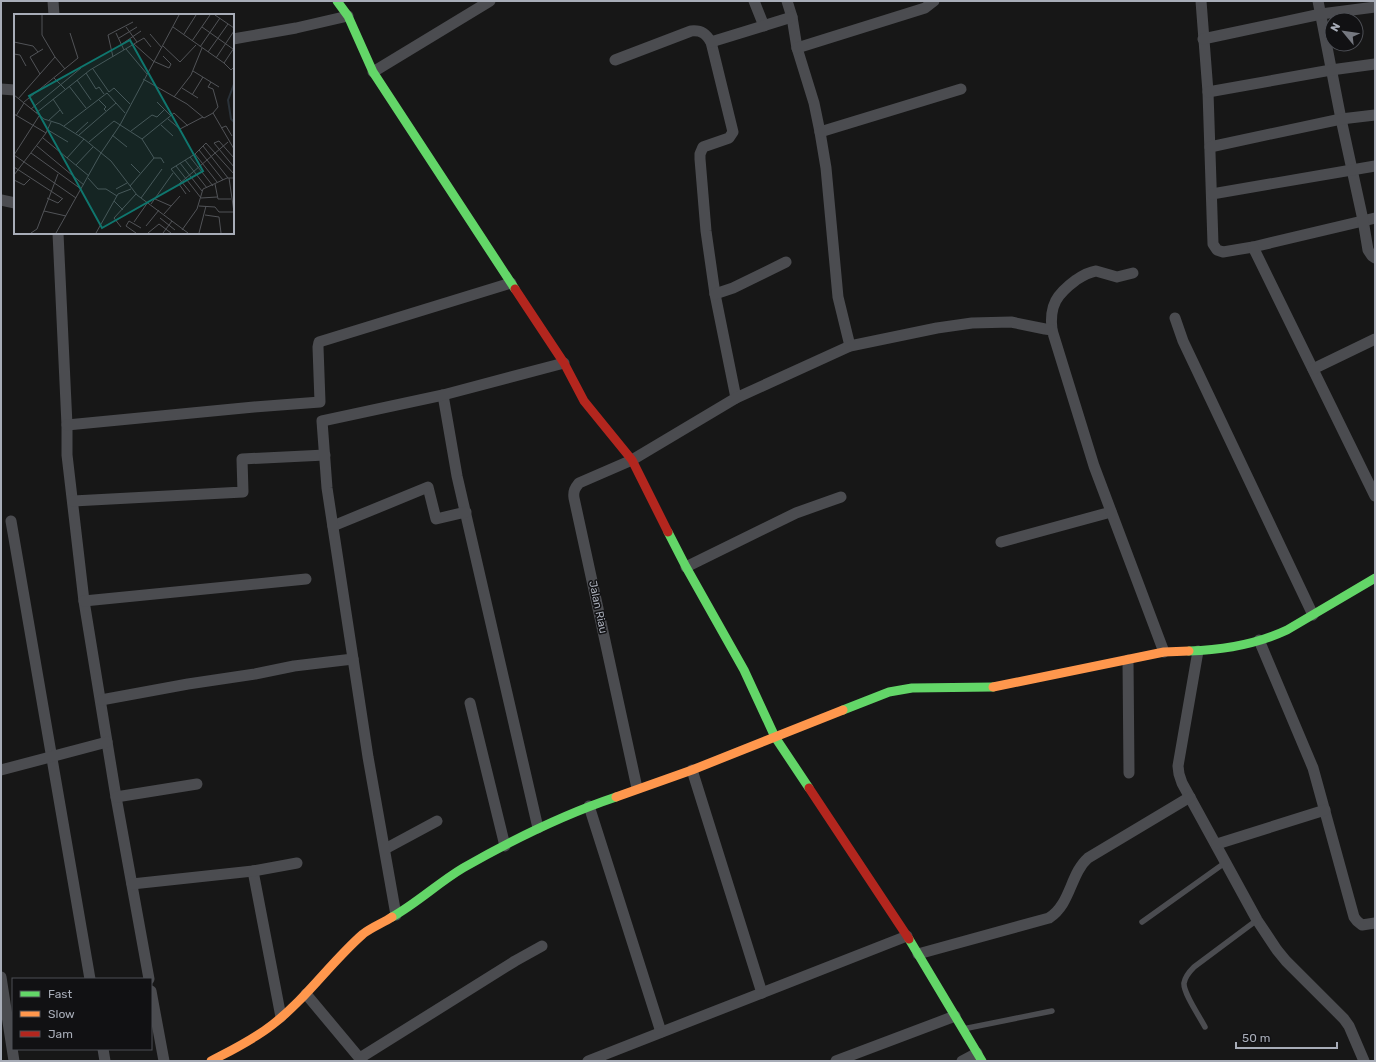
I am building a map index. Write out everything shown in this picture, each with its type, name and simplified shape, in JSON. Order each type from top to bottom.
[{"type":"street","points":[[54,1],[54,14]]},
{"type":"street","points":[[337,1],[348,16],[373,72],[564,363],[584,401],[632,460],[686,567],[739,661],[775,737],[907,936],[980,1057],[962,1061]]},
{"type":"street","points":[[373,72],[490,1]]},
{"type":"street","points":[[754,1],[764,26]]},
{"type":"street","points":[[787,1],[792,17],[797,48],[814,103],[820,132],[826,168],[838,297],[850,346]]},
{"type":"street","points":[[797,48],[925,8],[934,1]]},
{"type":"street","points":[[1201,1],[1208,92],[1213,244],[1217,250],[1223,252],[1252,247],[1375,218]]},
{"type":"street","points":[[1318,1],[1368,250],[1375,258]]},
{"type":"street","points":[[1203,39],[1321,14],[1375,7]]},
{"type":"street","points":[[234,39],[296,28],[348,16]]},
{"type":"street","points":[[711,42],[792,17]]},
{"type":"street","points":[[615,60],[691,31],[697,30],[704,33],[711,42],[733,128],[733,134],[729,138],[703,147],[700,154],[706,231],[715,294],[736,398]]},
{"type":"street","points":[[1208,92],[1331,70],[1375,64]]},
{"type":"street","points":[[1,89],[14,90]]},
{"type":"street","points":[[820,132],[962,89]]},
{"type":"street","points":[[1210,147],[1341,119],[1375,115]]},
{"type":"street","points":[[1212,194],[1375,166]]},
{"type":"street","points":[[1,200],[14,203]]},
{"type":"street","points":[[58,234],[67,425],[67,455],[84,601],[116,797],[149,978]]},
{"type":"street","points":[[1252,247],[1375,496]]},
{"type":"street","points":[[715,294],[733,288],[786,262]]},
{"type":"street","points":[[1132,273],[1117,277],[1096,271],[1080,277],[1057,297],[1053,305],[1051,318],[1052,330],[1094,466],[1164,652]]},
{"type":"street","points":[[396,915],[368,758],[327,488],[320,402],[319,342],[511,283]]},
{"type":"street","points":[[1175,318],[1183,341],[1313,614]]},
{"type":"street","name":"Jalan Riau","points":[[637,788],[573,492],[575,487],[579,483],[632,460],[736,398],[850,346],[972,322],[1011,322],[1045,330],[1052,330]]},
{"type":"street","points":[[1313,369],[1375,339]]},
{"type":"street","points":[[322,421],[442,395],[564,363]]},
{"type":"street","points":[[442,395],[457,476],[538,828]]},
{"type":"street","points":[[67,425],[247,407],[320,402]]},
{"type":"street","points":[[73,501],[243,492],[242,459],[325,455]]},
{"type":"street","points":[[333,526],[428,487],[436,519],[466,512]]},
{"type":"street","points":[[686,567],[796,513],[841,497]]},
{"type":"street","points":[[1001,542],[1111,512]]},
{"type":"street","points":[[11,521],[90,978]]},
{"type":"street","points":[[84,601],[306,579]]},
{"type":"street","points":[[211,1061],[260,1034],[281,1017],[306,994],[345,951],[365,933],[396,915],[462,869],[538,828],[589,806],[692,770],[889,692],[912,688],[992,687],[1164,652],[1198,651],[1231,647],[1259,640],[1280,633],[1375,579]]},
{"type":"street","points":[[1259,640],[1308,756],[1325,810],[1354,917],[1357,922],[1362,925],[1375,923]]},
{"type":"street","points":[[1198,651],[1178,766],[1181,779],[1257,920],[1286,961],[1344,1019],[1349,1026],[1364,1061]]},
{"type":"street","points":[[101,700],[294,666],[353,659]]},
{"type":"street","points":[[1128,660],[1129,773]]},
{"type":"street","points":[[470,703],[505,846]]},
{"type":"street","points":[[1,770],[107,742]]},
{"type":"street","points":[[692,770],[762,993]]},
{"type":"street","points":[[116,797],[197,784]]},
{"type":"street","points":[[918,954],[1049,918],[1059,910],[1079,868],[1088,858],[1190,797]]},
{"type":"street","points":[[589,806],[661,1032]]},
{"type":"street","points":[[1216,844],[1325,810]]},
{"type":"street","points":[[385,849],[437,821]]},
{"type":"street","points":[[132,884],[253,871],[297,863]]},
{"type":"street","points":[[253,871],[281,1017]]},
{"type":"street","points":[[588,1061],[907,936]]},
{"type":"street","points":[[306,994],[361,1060],[515,961],[542,946]]},
{"type":"street","points":[[1,978],[9,1000],[12,1037]]},
{"type":"street","points":[[152,996],[164,1061]]},
{"type":"street","points":[[836,1061],[955,1016]]},
{"type":"street","points":[[13,1050],[14,1061]]},
{"type":"street","points":[[103,1050],[105,1061]]},
{"type":"lane","points":[[1142,922],[1226,862]]},
{"type":"lane","points":[[1205,1027],[1187,994],[1184,984],[1187,976],[1194,967],[1257,920]]},
{"type":"lane","points":[[963,1029],[1052,1011]]},
{"type":"traffic: fast","points":[[337,1],[348,16],[373,72],[515,289]]},
{"type":"traffic: fast","points":[[668,532],[744,670],[775,737],[809,788]]},
{"type":"traffic: fast","points":[[1189,651],[1252,643],[1276,635],[1375,578]]},
{"type":"traffic: fast","points":[[843,710],[889,692],[912,688],[993,687]]},
{"type":"traffic: fast","points":[[392,917],[463,868],[500,848],[557,820],[616,797]]},
{"type":"traffic: fast","points":[[909,939],[982,1061]]},
{"type":"traffic: slow","points":[[993,687],[1164,652],[1189,651]]},
{"type":"traffic: slow","points":[[616,797],[692,770],[843,710]]},
{"type":"traffic: slow","points":[[211,1061],[235,1049],[272,1025],[296,1004],[340,956],[363,934],[392,917]]},
{"type":"traffic: jam","points":[[515,289],[564,363],[584,401],[632,460],[668,532]]},
{"type":"traffic: jam","points":[[809,788],[909,939]]}]
